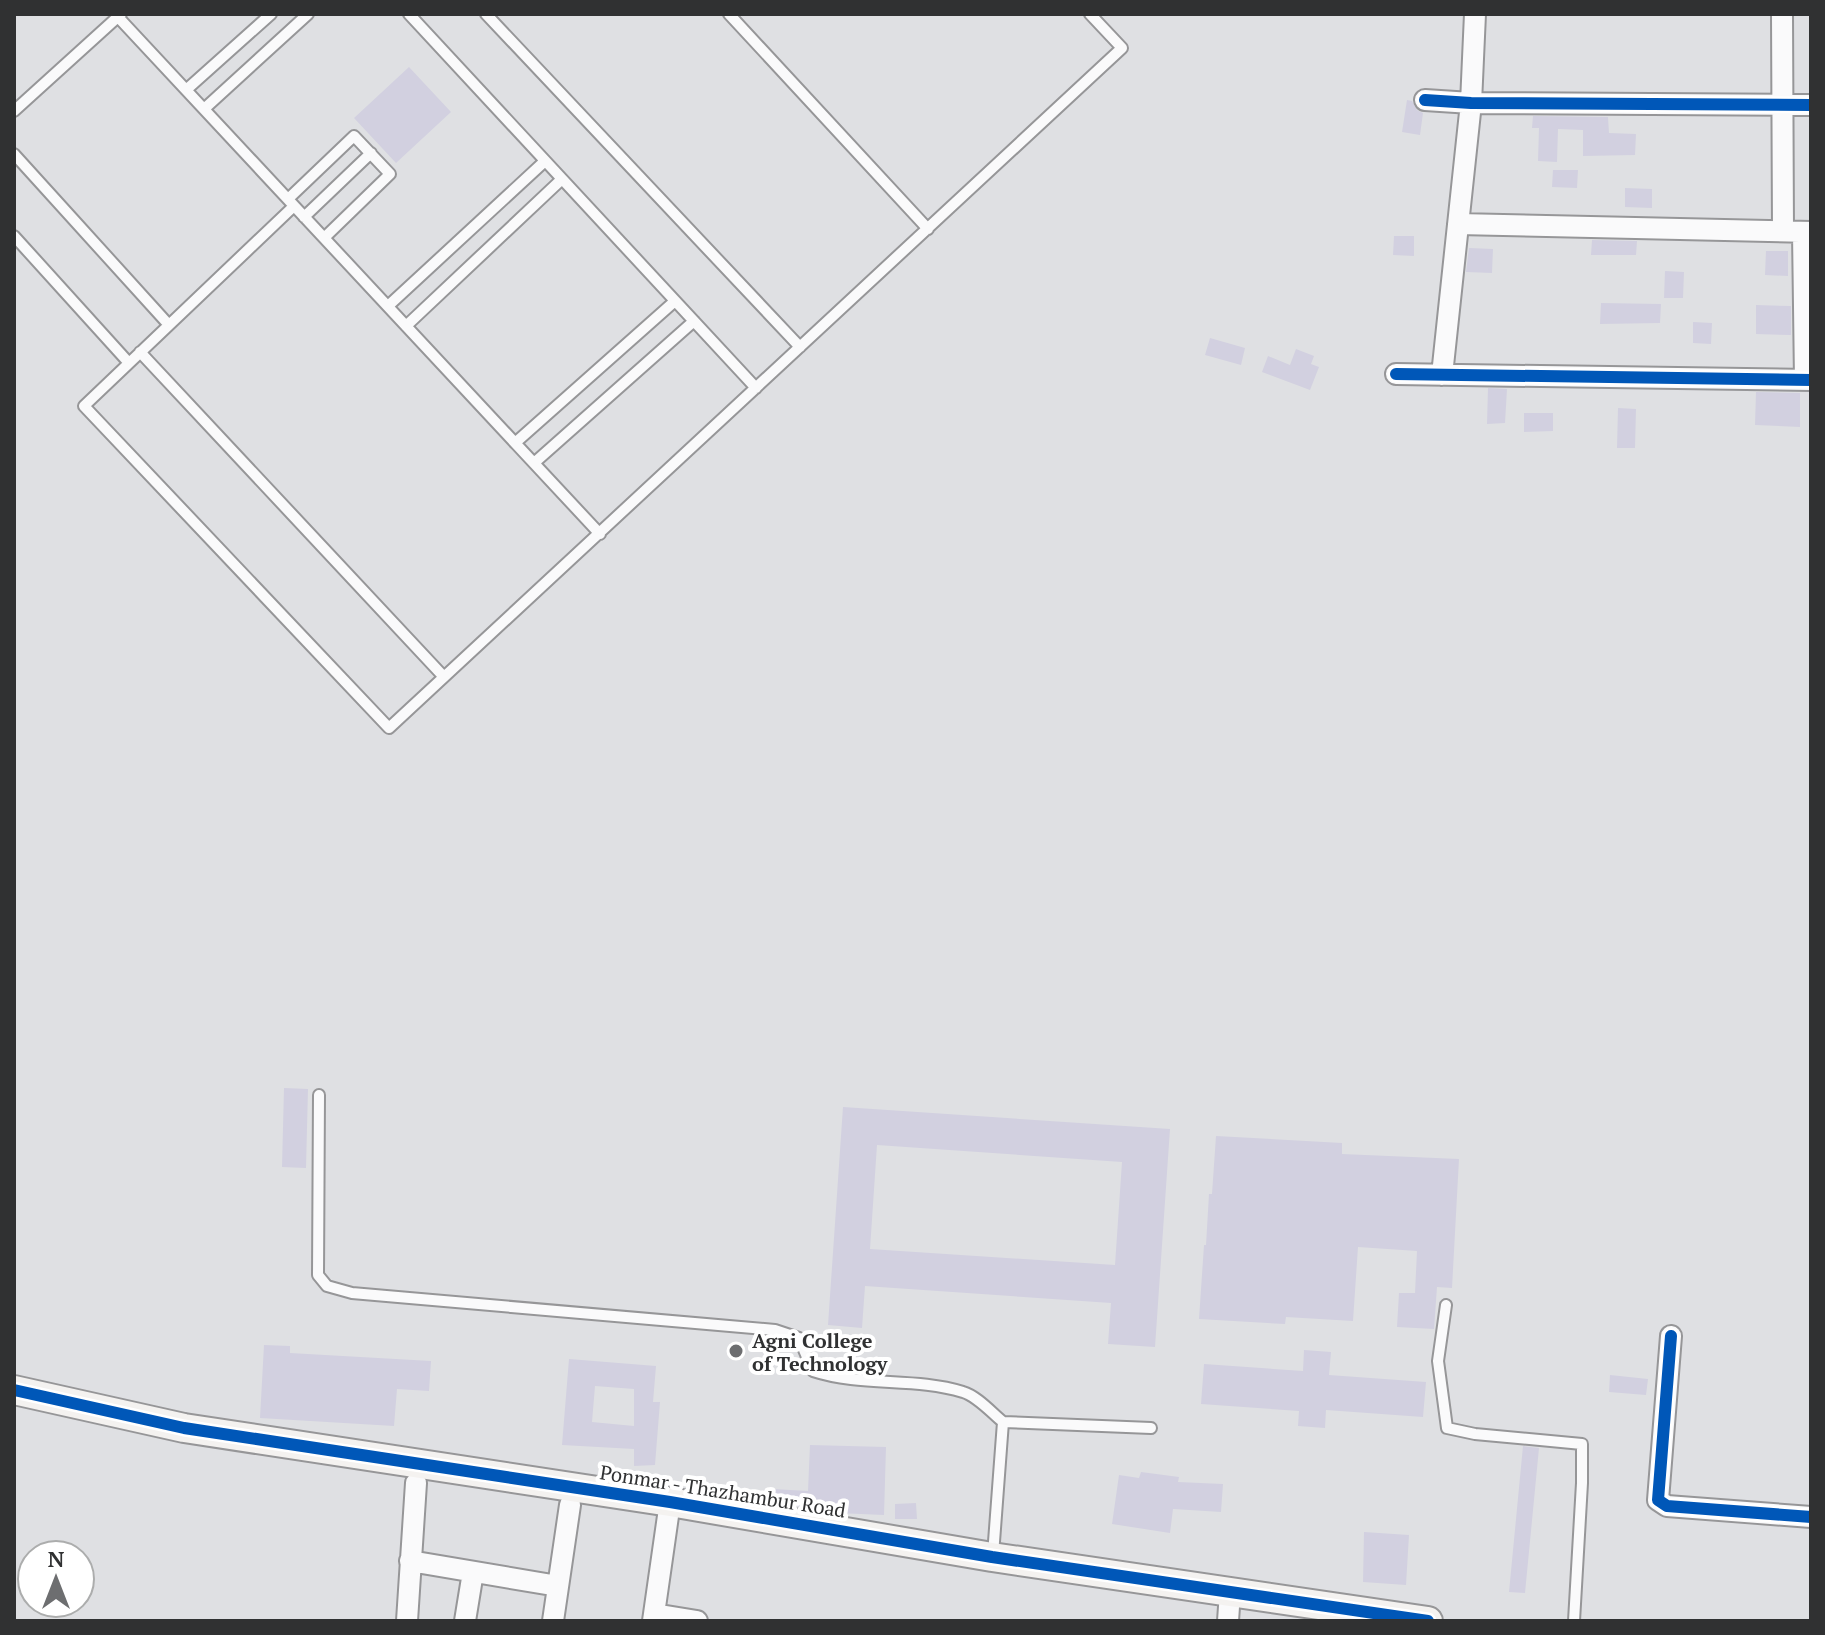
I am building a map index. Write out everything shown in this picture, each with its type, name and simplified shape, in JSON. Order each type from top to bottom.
[{"type":"street","points":[[1442,375],[1471,103],[1475,14]]},
{"type":"street","points":[[1396,374],[1808,380],[1799,232],[1782,105],[1782,14]]},
{"type":"street","points":[[1425,100],[1471,103],[1811,105]]},
{"type":"street","points":[[1458,224],[1799,232]]},
{"type":"street","points":[[1671,1336],[1658,1500],[1667,1506],[1811,1517]]},
{"type":"street","name":"Ponmar - Thazhambur Road","points":[[14,1390],[184,1428],[1230,1592],[1346,1615],[1428,1621]]},
{"type":"street","points":[[407,1621],[416,1483]]},
{"type":"street","points":[[670,1502],[653,1618],[697,1621]]},
{"type":"street","points":[[553,1621],[570,1505]]},
{"type":"street","points":[[410,1561],[558,1586]]},
{"type":"street","points":[[465,1621],[473,1572]]},
{"type":"street","points":[[1228,1621],[1230,1592]]},
{"type":"lane","points":[[186,90],[271,14]]},
{"type":"lane","points":[[204,109],[308,14]]},
{"type":"lane","points":[[409,14],[756,388]]},
{"type":"lane","points":[[486,14],[800,347]]},
{"type":"lane","points":[[729,14],[928,229]]},
{"type":"lane","points":[[324,238],[390,174],[354,136],[169,325],[84,406],[389,728],[1122,48],[1090,14]]},
{"type":"lane","points":[[14,111],[119,15],[600,534]]},
{"type":"lane","points":[[304,217],[371,153]]},
{"type":"lane","points":[[14,154],[169,325]]},
{"type":"lane","points":[[388,306],[545,161]]},
{"type":"lane","points":[[406,326],[562,179]]},
{"type":"lane","points":[[14,236],[129,363]]},
{"type":"lane","points":[[515,443],[675,301]]},
{"type":"lane","points":[[534,463],[694,321]]},
{"type":"lane","points":[[140,352],[444,677]]},
{"type":"lane","points":[[319,1095],[318,1275],[327,1286],[352,1293],[775,1330],[799,1338],[813,1371],[831,1377],[920,1384],[966,1393],[1003,1422],[1151,1428]]},
{"type":"lane","points":[[1446,1305],[1438,1361],[1447,1428],[1475,1434],[1582,1444],[1574,1621]]},
{"type":"lane","points":[[992,1557],[1003,1422]]},
{"type":"building","points":[[409,67],[451,112],[396,163],[354,118]]},
{"type":"building","points":[[1407,100],[1423,113],[1420,135],[1402,132]]},
{"type":"building","points":[[1533,116],[1608,117],[1609,133],[1636,134],[1635,155],[1583,156],[1583,130],[1558,129],[1557,162],[1538,161],[1539,128],[1532,128]]},
{"type":"building","points":[[1553,170],[1578,170],[1577,188],[1552,187]]},
{"type":"building","points":[[1625,188],[1652,189],[1652,208],[1625,207]]},
{"type":"building","points":[[1394,236],[1414,236],[1414,256],[1393,255]]},
{"type":"building","points":[[1592,240],[1637,241],[1636,255],[1591,255]]},
{"type":"building","points":[[1469,248],[1493,249],[1492,273],[1466,272]]},
{"type":"building","points":[[1766,251],[1788,251],[1788,276],[1765,275]]},
{"type":"building","points":[[1665,271],[1684,272],[1683,298],[1664,298]]},
{"type":"building","points":[[1601,303],[1661,304],[1660,323],[1600,324]]},
{"type":"building","points":[[1756,305],[1791,306],[1791,335],[1756,334]]},
{"type":"building","points":[[1693,322],[1712,323],[1711,344],[1693,343]]},
{"type":"building","points":[[1210,338],[1245,348],[1241,365],[1205,355]]},
{"type":"building","points":[[1296,349],[1314,356],[1311,364],[1319,367],[1310,390],[1262,372],[1268,356],[1290,365]]},
{"type":"building","points":[[1488,388],[1507,389],[1505,423],[1487,424]]},
{"type":"building","points":[[1756,392],[1800,393],[1800,427],[1755,425]]},
{"type":"building","points":[[1618,408],[1636,409],[1635,448],[1617,448]]},
{"type":"building","points":[[1524,413],[1553,413],[1553,431],[1524,432]]},
{"type":"building","points":[[284,1088],[308,1089],[306,1168],[282,1167]]},
{"type":"building","points":[[843,1107],[1170,1129],[1155,1347],[1108,1344],[1111,1303],[865,1286],[862,1328],[828,1325]],"holes":[[[877,1145],[1122,1162],[1115,1265],[870,1249]]]},
{"type":"building","points":[[1216,1136],[1342,1143],[1342,1154],[1459,1159],[1452,1288],[1437,1287],[1434,1329],[1397,1327],[1399,1293],[1415,1293],[1417,1251],[1358,1247],[1353,1321],[1286,1317],[1285,1324],[1199,1319]]},
{"type":"building","points":[[264,1345],[290,1346],[290,1353],[431,1361],[429,1391],[397,1389],[394,1426],[260,1418]]},
{"type":"building","points":[[1304,1350],[1331,1352],[1329,1375],[1426,1382],[1423,1417],[1326,1410],[1325,1428],[1298,1426],[1299,1411],[1201,1404],[1204,1364],[1303,1371]]},
{"type":"building","points":[[569,1359],[656,1366],[653,1402],[660,1402],[655,1465],[634,1466],[634,1449],[562,1445]],"holes":[[[595,1386],[634,1389],[634,1426],[592,1422]]]},
{"type":"building","points":[[1610,1375],[1648,1379],[1646,1395],[1609,1392]]},
{"type":"building","points":[[810,1445],[886,1447],[884,1515],[838,1513],[773,1502],[773,1489],[808,1491]]},
{"type":"building","points":[[1523,1446],[1539,1448],[1525,1593],[1509,1592]]},
{"type":"building","points":[[1141,1472],[1179,1477],[1178,1482],[1223,1484],[1221,1512],[1173,1509],[1170,1533],[1112,1524],[1119,1475],[1139,1478]]},
{"type":"building","points":[[916,1503],[917,1519],[895,1519],[895,1504]]},
{"type":"building","points":[[1364,1532],[1409,1535],[1406,1585],[1363,1582]]},
{"type":"cycle path","points":[[1425,100],[1471,103],[1811,105]]},
{"type":"cycle path","points":[[1396,374],[1811,380]]},
{"type":"cycle path","points":[[1671,1336],[1658,1500],[1667,1506],[1811,1517]]},
{"type":"cycle path","points":[[14,1390],[184,1428],[670,1502],[992,1557],[1428,1621]]},
{"type":"place","name":"Agni College of Technology","points":[[736,1351]]}]
